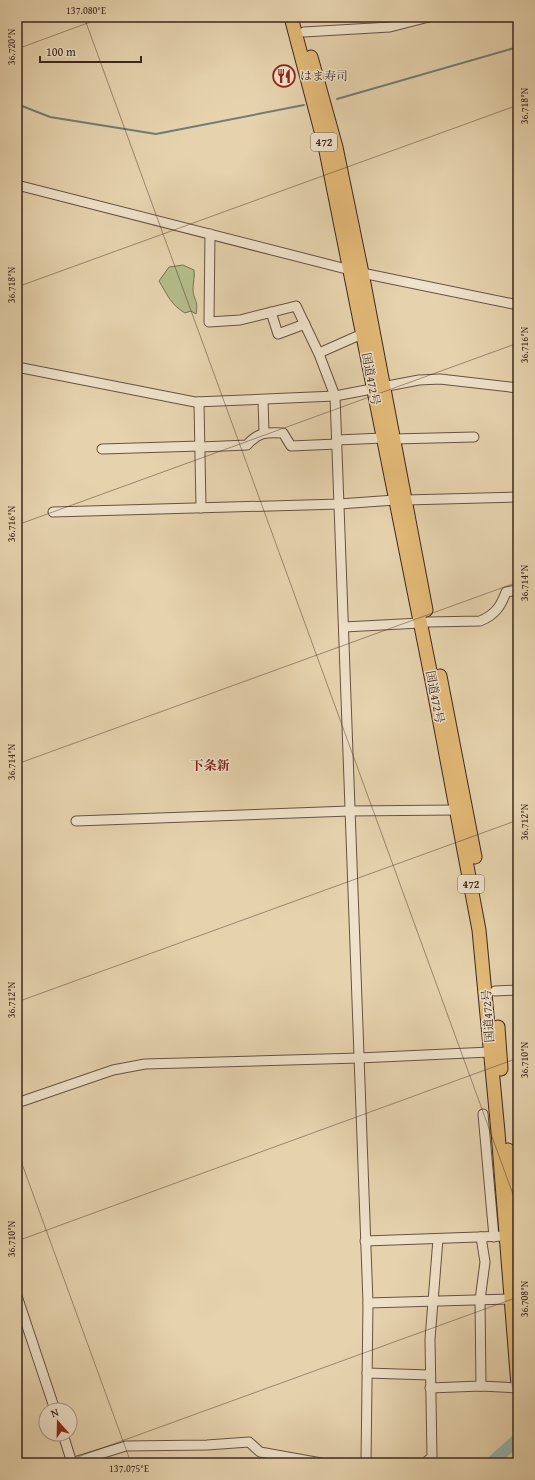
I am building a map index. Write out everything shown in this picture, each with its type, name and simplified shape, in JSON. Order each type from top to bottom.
[{"type":"highway","name":"国道472号","points":[[291,17],[356,271],[362,334],[378,388]]},
{"type":"highway","name":"国道472号","points":[[300,17],[336,147],[356,271],[424,622],[456,810],[479,930],[490,1052],[500,1237],[511,1299],[518,1387]]},
{"type":"highway","name":"国道472号","points":[[424,622],[466,809],[488,930],[495,991],[518,1257]]},
{"type":"street","points":[[304,32],[390,27],[429,17]]},
{"type":"street","points":[[17,185],[356,271],[518,305]]},
{"type":"street","points":[[210,234],[209,322],[240,320],[296,306],[319,353],[336,396],[349,811],[368,1303],[366,1463]]},
{"type":"street","points":[[271,312],[278,334],[305,324]]},
{"type":"street","points":[[319,353],[362,334]]},
{"type":"street","points":[[17,367],[199,402],[336,396],[419,380],[440,379],[518,388]]},
{"type":"street","points":[[263,400],[264,432]]},
{"type":"street","points":[[199,402],[202,508]]},
{"type":"street","points":[[102,449],[247,445],[253,438],[264,432],[283,433],[290,446],[388,439],[474,437]]},
{"type":"street","points":[[52,512],[339,504],[400,500],[518,497]]},
{"type":"street","points":[[344,627],[424,622],[480,621],[488,618],[501,606],[506,592],[514,590]]},
{"type":"street","points":[[76,821],[349,811],[456,810]]},
{"type":"street","points":[[495,991],[518,990]]},
{"type":"street","points":[[17,1103],[113,1070],[145,1064],[359,1058],[490,1052]]},
{"type":"street","points":[[365,1241],[500,1237],[483,1114]]},
{"type":"street","points":[[481,1237],[485,1262],[480,1300],[481,1386]]},
{"type":"street","points":[[425,1463],[432,1457],[430,1339],[438,1239]]},
{"type":"street","points":[[17,1296],[52,1402]]},
{"type":"street","points":[[368,1303],[511,1299]]},
{"type":"street","points":[[367,1373],[430,1375]]},
{"type":"street","points":[[430,1388],[481,1386],[518,1387]]},
{"type":"street","points":[[65,1442],[72,1463],[126,1446],[207,1445],[249,1442],[260,1452],[299,1461],[321,1463]]},
{"type":"green space","points":[[183,265],[194,270],[193,289],[197,306],[196,314],[191,311],[185,313],[180,310],[170,299],[159,281],[169,267]]},
{"type":"waterway","points":[[337,99],[518,47]]},
{"type":"waterway","points":[[17,104],[50,117],[156,134],[304,105]]},
{"type":"waterway","points":[[491,1463],[518,1439]]},
{"type":"place","name":"はま寿司","points":[[284,76]]},
{"type":"district","name":"下条新","points":[[210,765]]}]
